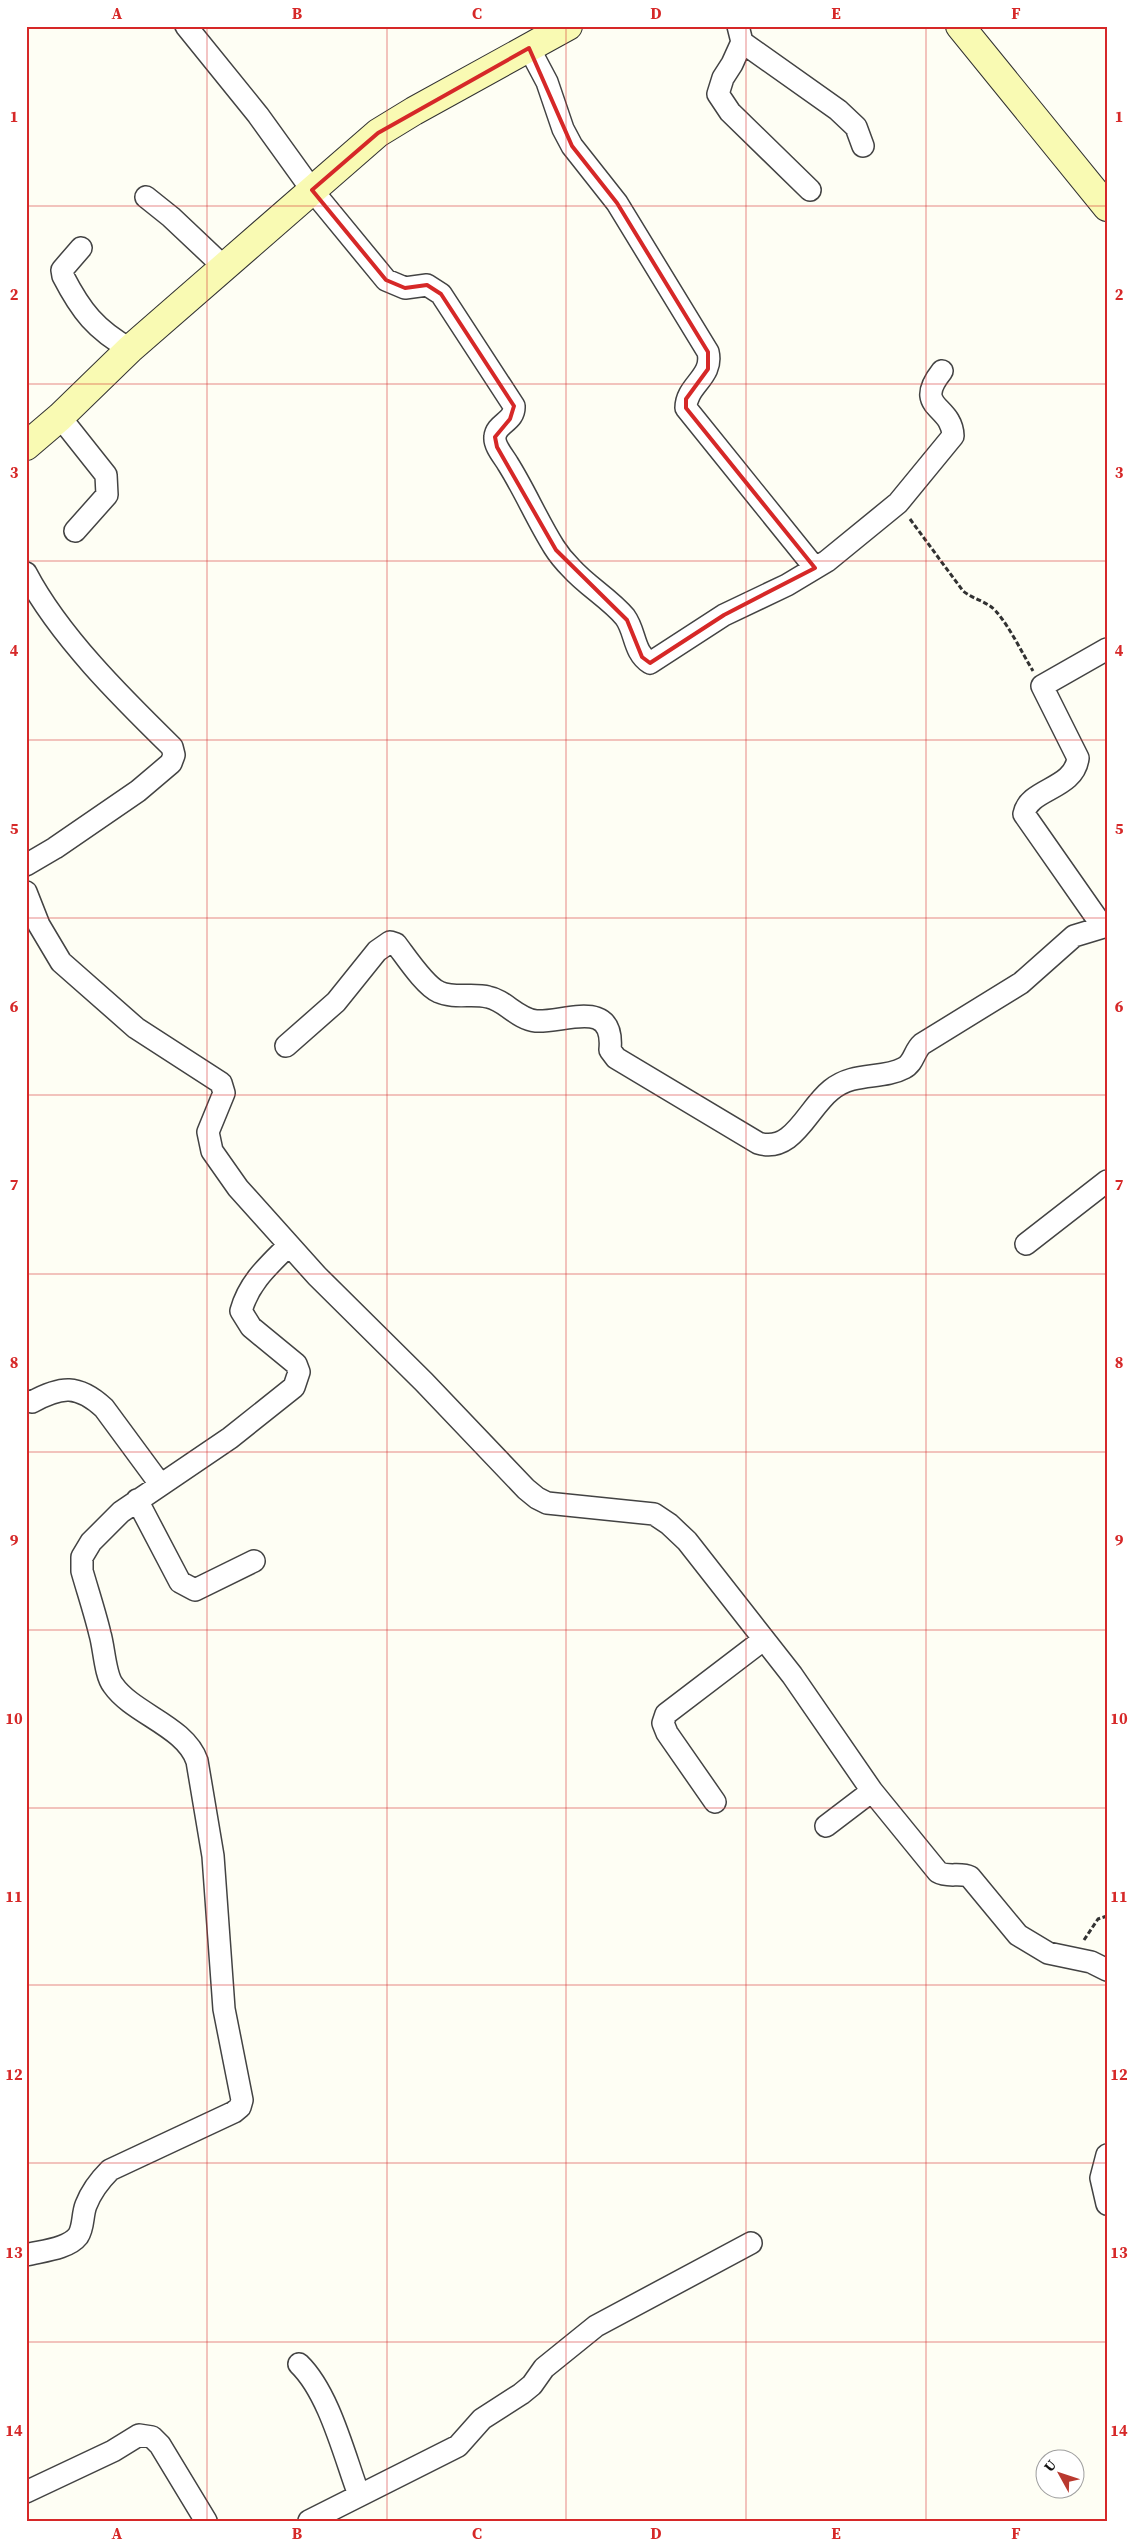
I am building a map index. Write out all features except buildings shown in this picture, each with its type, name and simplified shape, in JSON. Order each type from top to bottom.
[{"type":"main road","points":[[26,446],[60,417],[130,349],[225,268],[312,190],[392,123],[568,26]]},
{"type":"main road","points":[[960,26],[1107,207]]},
{"type":"street","points":[[186,26],[258,115],[312,190],[386,280],[405,288],[427,286],[441,294],[514,406],[514,413],[510,419],[498,428],[495,437],[497,446],[556,550],[571,568],[626,620],[642,657],[650,663],[724,615],[787,585],[816,568],[898,503],[953,436],[952,427],[933,404],[930,393],[932,384],[942,371]]},
{"type":"street","points":[[810,190],[730,112],[718,94],[723,78],[732,64],[740,34],[838,110],[856,127],[863,146]]},
{"type":"street","points":[[529,48],[546,82],[563,129],[572,146],[617,203],[708,352],[710,362],[708,369],[686,399],[686,408],[816,568]]},
{"type":"street","points":[[146,197],[172,217],[225,268]]},
{"type":"street","points":[[81,248],[65,264],[62,270],[63,276],[83,310],[97,328],[130,349]]},
{"type":"street","points":[[60,417],[106,475],[107,495],[75,531]]},
{"type":"street","points":[[26,573],[63,628],[128,704],[172,747],[174,755],[171,763],[138,791],[55,848],[26,864]]},
{"type":"street","points":[[286,1046],[307,1030],[336,1002],[377,952],[390,942],[396,944],[431,986],[442,993],[488,996],[534,1021],[556,1020],[583,1015],[596,1018],[609,1031],[612,1037],[610,1050],[616,1058],[758,1143],[768,1146],[780,1145],[824,1096],[836,1086],[867,1075],[904,1068],[910,1064],[916,1049],[922,1044],[1021,983],[1074,936],[1105,927],[1024,814],[1026,807],[1032,801],[1072,774],[1077,766],[1078,758],[1042,686],[1107,649]]},
{"type":"street","points":[[26,892],[39,925],[61,962],[136,1028],[221,1083],[224,1093],[208,1132],[212,1150],[238,1188],[289,1245],[536,1498],[547,1502],[654,1514],[669,1524],[687,1541],[792,1675],[872,1790],[938,1872],[945,1875],[966,1874],[1018,1935],[1048,1953],[1074,1957],[1091,1962],[1107,1970]]},
{"type":"street","points":[[1026,1244],[1107,1181]]},
{"type":"street","points":[[26,2254],[50,2249],[73,2240],[78,2236],[86,2206],[98,2182],[110,2170],[234,2112],[240,2107],[242,2100],[242,2092],[224,2009],[213,1856],[197,1762],[187,1745],[155,1718],[125,1697],[111,1683],[82,1571],[82,1557],[90,1542],[121,1512],[230,1438],[294,1387],[299,1380],[296,1364],[251,1327],[241,1311],[246,1294],[256,1278],[289,1245]]},
{"type":"street","points":[[26,1401],[32,1402],[48,1393],[65,1388],[95,1400],[104,1408],[160,1484]]},
{"type":"street","points":[[137,1500],[180,1582],[195,1590],[254,1561]]},
{"type":"street","points":[[715,1802],[663,1723],[666,1714],[763,1640]]},
{"type":"street","points":[[826,1826],[872,1790]]},
{"type":"street","points":[[1107,2154],[1101,2178],[1107,2204]]},
{"type":"street","points":[[309,2521],[359,2494],[458,2446],[482,2419],[521,2394],[532,2385],[544,2368],[596,2326],[750,2243]]},
{"type":"street","points":[[299,2364],[310,2375],[321,2395],[359,2494]]},
{"type":"street","points":[[26,2492],[113,2451],[140,2435],[152,2437],[160,2445],[206,2521]]},
{"type":"path","points":[[898,503],[963,591],[972,599],[991,606],[1000,616],[1042,686]]},
{"type":"path","points":[[1074,1957],[1095,1922],[1107,1916]]},
{"type":"highlighted area","points":[[529,48],[572,146],[617,203],[708,352],[708,369],[686,399],[686,408],[815,568],[724,615],[650,663],[642,657],[627,620],[556,550],[497,447],[495,437],[510,419],[514,406],[441,294],[427,285],[405,288],[386,280],[312,190],[378,133]]}]
